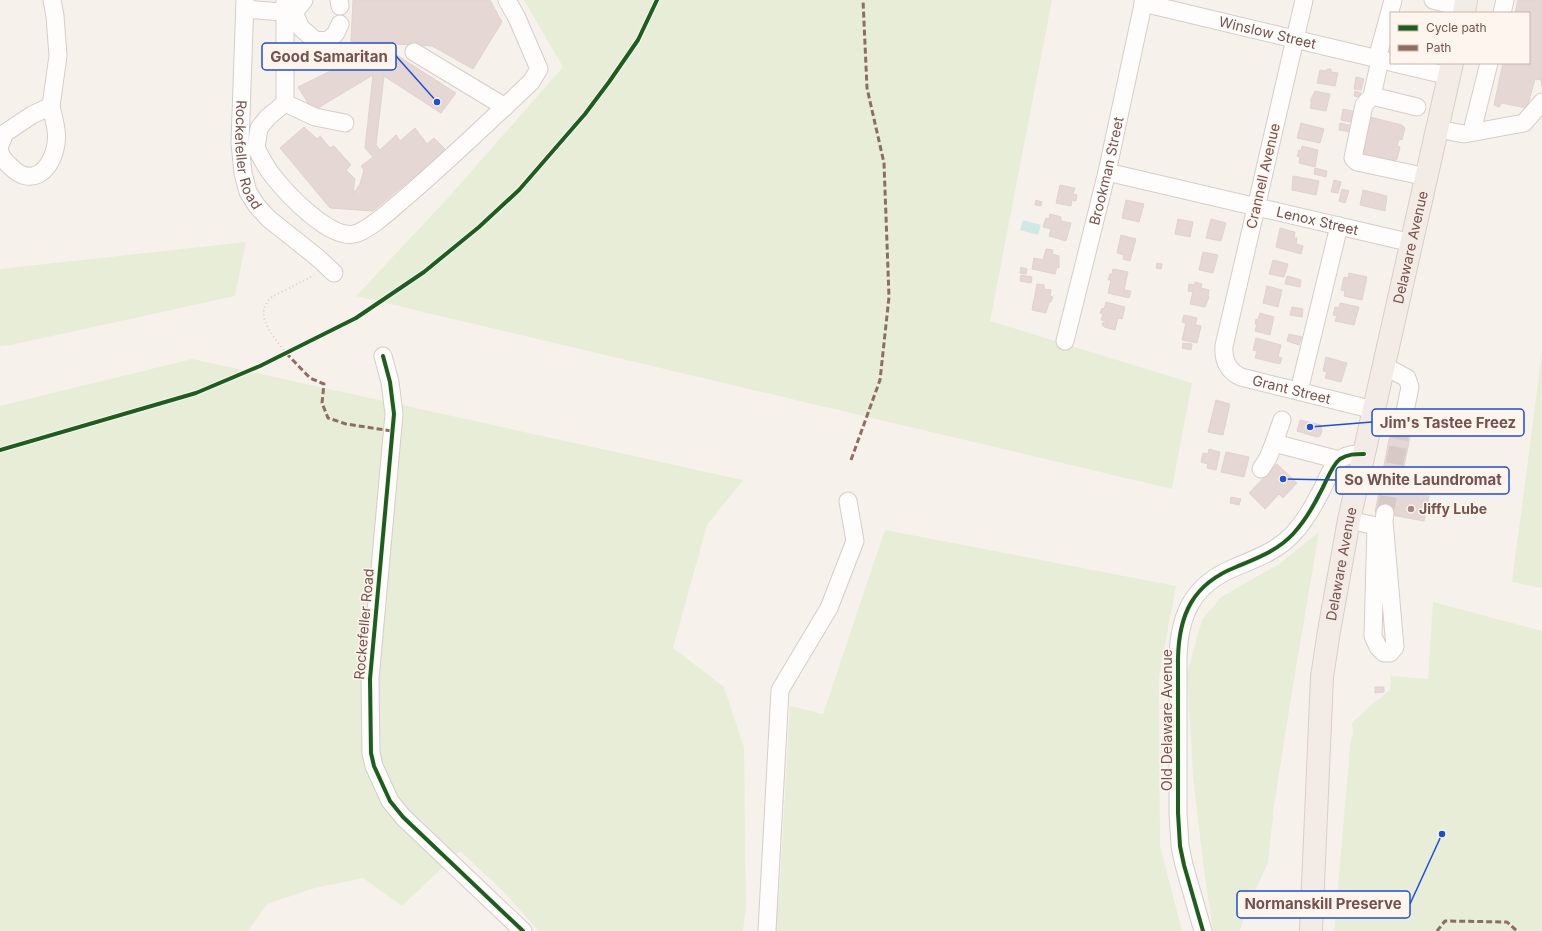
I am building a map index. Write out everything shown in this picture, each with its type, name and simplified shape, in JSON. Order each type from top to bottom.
[{"type":"main road","name":"Delaware Avenue","points":[[1311,931],[1322,677],[1329,631],[1349,520],[1451,69]]},
{"type":"street","points":[[0,152],[2,158],[17,174],[30,177],[42,173],[50,162],[55,148],[57,134],[51,106],[58,56],[55,16],[52,0]]},
{"type":"street","points":[[292,6],[285,103],[268,117],[259,128],[256,148],[272,175],[304,209],[332,230],[354,234],[367,228],[387,213],[456,153],[531,82],[539,70],[517,18],[507,0]]},
{"type":"street","name":"Crannell Avenue","points":[[1224,352],[1304,0]]},
{"type":"street","points":[[1391,12],[1393,0]]},
{"type":"street","points":[[1433,0],[1465,7]]},
{"type":"street","points":[[1502,12],[1505,0]]},
{"type":"street","name":"Winslow Street","points":[[1144,2],[1386,61]]},
{"type":"street","name":"Brookman Street","points":[[1065,341],[1107,172],[1144,2]]},
{"type":"street","points":[[245,5],[292,6]]},
{"type":"street","name":"Rockefeller Road","points":[[245,5],[240,143],[243,173],[248,192],[257,206],[269,219],[330,269]]},
{"type":"street","points":[[292,6],[301,28],[316,40],[329,40],[336,33],[340,24]]},
{"type":"street","points":[[1390,18],[1386,61],[1372,96],[1364,105],[1352,154],[1353,159],[1356,162],[1427,177]]},
{"type":"street","points":[[414,52],[505,107]]},
{"type":"street","name":"Winslow Street","points":[[1410,64],[1451,69]]},
{"type":"street","points":[[1472,132],[1489,64]]},
{"type":"street","points":[[1372,96],[1417,107]]},
{"type":"street","points":[[1438,129],[1464,134],[1524,123],[1542,102]]},
{"type":"street","points":[[285,103],[315,117],[345,123]]},
{"type":"street","points":[[0,145],[5,133],[32,115],[51,106]]},
{"type":"street","name":"Lenox Street","points":[[1107,172],[1412,243]]},
{"type":"street","points":[[1299,391],[1339,226]]},
{"type":"street","name":"Grant Street","points":[[1224,352],[1228,366],[1239,376],[1374,410]]},
{"type":"street","name":"Rockefeller Road","points":[[383,356],[390,382],[394,414],[370,680],[371,753],[374,766],[390,801],[403,817],[523,931]]},
{"type":"street","points":[[1384,366],[1408,378],[1410,387],[1402,426]]},
{"type":"street","points":[[1261,469],[1268,458],[1282,420]]},
{"type":"street","points":[[1274,443],[1339,460],[1348,455],[1364,454]]},
{"type":"street","name":"Old Delaware Avenue","points":[[1203,931],[1184,865],[1179,831],[1179,633],[1191,601],[1211,580],[1229,570],[1267,554],[1281,545],[1294,533],[1314,504],[1339,460]]},
{"type":"street","points":[[767,931],[780,690],[829,608],[855,541],[848,501]]},
{"type":"street","points":[[1349,520],[1376,526],[1373,636],[1378,647],[1384,653],[1390,653],[1395,647],[1384,521],[1385,513]]},
{"type":"path","points":[[286,353],[264,321],[264,310],[268,300],[330,269]]},
{"type":"path","points":[[279,356],[291,351]]},
{"type":"green space","points":[[524,0],[1052,0],[990,321],[1192,383],[1172,489],[356,296],[448,198],[563,67]]},
{"type":"green space","points":[[246,242],[235,296],[11,345],[0,346],[0,269]]},
{"type":"green space","points":[[1542,353],[1542,588],[1512,582]]},
{"type":"green space","points":[[192,359],[743,480],[707,525],[673,648],[724,687],[744,747],[746,907],[743,931],[539,931],[500,888],[460,851],[402,906],[363,878],[315,888],[267,904],[248,931],[0,931],[0,406]]},
{"type":"green space","points":[[885,530],[1176,586],[1159,676],[1160,846],[1182,931],[775,931],[780,881],[790,706],[823,714]]},
{"type":"green space","points":[[1319,532],[1274,806],[1268,863],[1248,906],[1240,931],[1213,931],[1203,863],[1193,776],[1187,673],[1202,620],[1221,597],[1279,564]]},
{"type":"green space","points":[[1433,602],[1542,631],[1542,931],[1334,931],[1351,737],[1353,737],[1352,723],[1390,690],[1391,676],[1428,679]]},
{"type":"water","points":[[1023,220],[1041,225],[1038,235],[1020,230]]},
{"type":"building","points":[[353,0],[490,0],[502,22],[473,69],[432,46],[394,44],[395,54],[456,93],[441,113],[384,76],[376,145],[380,150],[396,135],[400,141],[415,128],[427,144],[434,138],[446,150],[373,211],[330,208],[280,148],[304,127],[317,139],[320,136],[330,148],[334,146],[351,165],[346,170],[355,179],[353,194],[360,184],[364,170],[361,166],[373,157],[365,148],[373,75],[313,111],[298,87],[365,54],[365,44],[351,41]]},
{"type":"building","points":[[1518,0],[1542,0],[1542,87],[1541,80],[1535,79],[1527,108],[1501,103],[1499,107],[1494,105],[1503,64],[1530,64],[1530,12],[1515,12]]},
{"type":"building","points":[[1327,69],[1331,69],[1331,72],[1338,73],[1335,86],[1317,83],[1320,70],[1326,71]]},
{"type":"building","points":[[1356,77],[1364,79],[1361,90],[1354,89]]},
{"type":"building","points":[[1315,91],[1330,94],[1326,111],[1310,108],[1312,101],[1310,101]]},
{"type":"building","points":[[1355,91],[1361,93],[1359,97],[1354,96]]},
{"type":"building","points":[[1343,109],[1357,112],[1354,123],[1341,120]]},
{"type":"building","points":[[1370,117],[1402,125],[1405,128],[1402,140],[1399,139],[1397,146],[1400,147],[1397,159],[1394,161],[1361,154]]},
{"type":"building","points":[[1301,123],[1324,129],[1320,143],[1297,138]]},
{"type":"building","points":[[1340,123],[1353,126],[1351,132],[1339,130]]},
{"type":"building","points":[[1302,146],[1318,150],[1315,167],[1299,163],[1300,157],[1297,156],[1299,150],[1301,151]]},
{"type":"building","points":[[1315,168],[1327,171],[1326,177],[1314,174]]},
{"type":"building","points":[[1293,176],[1319,181],[1316,195],[1292,190]]},
{"type":"building","points":[[1334,180],[1341,182],[1338,193],[1331,192]]},
{"type":"building","points":[[1060,185],[1075,188],[1073,194],[1077,195],[1076,201],[1072,200],[1071,206],[1056,203]]},
{"type":"building","points":[[1342,189],[1349,191],[1345,203],[1339,201]]},
{"type":"building","points":[[1363,190],[1387,196],[1385,211],[1360,205]]},
{"type":"building","points":[[1036,200],[1042,202],[1041,206],[1035,205]]},
{"type":"building","points":[[1126,200],[1144,204],[1139,222],[1122,218]]},
{"type":"building","points":[[1050,214],[1061,217],[1061,221],[1071,223],[1066,241],[1049,236],[1051,229],[1043,227],[1046,218],[1049,219]]},
{"type":"building","points":[[1178,219],[1193,222],[1190,237],[1175,234]]},
{"type":"building","points":[[1211,219],[1226,223],[1221,241],[1206,238]]},
{"type":"building","points":[[1280,228],[1295,232],[1294,238],[1297,238],[1296,244],[1303,246],[1301,254],[1276,247]]},
{"type":"building","points":[[1121,235],[1136,239],[1130,261],[1123,259],[1124,255],[1117,253]]},
{"type":"building","points":[[1046,249],[1053,250],[1052,254],[1059,256],[1059,268],[1057,267],[1055,274],[1032,269],[1034,258],[1043,260]]},
{"type":"building","points":[[1203,252],[1218,255],[1213,273],[1199,270]]},
{"type":"building","points":[[1273,260],[1288,264],[1284,277],[1269,274]]},
{"type":"building","points":[[1157,263],[1162,264],[1161,269],[1156,268]]},
{"type":"building","points":[[1021,267],[1027,269],[1026,274],[1020,273]]},
{"type":"building","points":[[1113,269],[1128,272],[1124,290],[1131,291],[1129,298],[1108,293],[1111,280],[1108,280]]},
{"type":"building","points":[[1349,273],[1367,277],[1362,300],[1344,296],[1345,291],[1341,290],[1344,277],[1348,278]]},
{"type":"building","points":[[1021,275],[1032,277],[1031,283],[1020,281]]},
{"type":"building","points":[[1287,276],[1301,280],[1300,287],[1285,284]]},
{"type":"building","points":[[1195,282],[1202,284],[1201,288],[1209,290],[1209,297],[1205,307],[1190,304],[1193,292],[1188,291],[1189,284],[1195,285]]},
{"type":"building","points":[[1037,284],[1044,285],[1044,289],[1051,290],[1050,296],[1053,297],[1051,302],[1049,302],[1046,313],[1032,310]]},
{"type":"building","points":[[1267,286],[1282,290],[1278,307],[1263,303]]},
{"type":"building","points":[[1106,302],[1125,307],[1122,319],[1118,318],[1115,330],[1102,325],[1103,322],[1105,323],[1106,321],[1101,320],[1103,314],[1100,313],[1102,308],[1104,309]]},
{"type":"building","points":[[1340,303],[1359,307],[1354,325],[1335,321],[1337,316],[1333,315],[1335,307],[1339,308]]},
{"type":"building","points":[[1292,307],[1303,309],[1302,317],[1290,315]]},
{"type":"building","points":[[1260,313],[1274,317],[1270,335],[1255,331],[1257,324],[1255,324],[1256,319],[1258,320]]},
{"type":"building","points":[[1184,315],[1197,318],[1195,325],[1201,326],[1197,343],[1182,340],[1186,323],[1182,322]]},
{"type":"building","points":[[1289,334],[1302,337],[1299,345],[1287,341]]},
{"type":"building","points":[[1256,338],[1281,345],[1278,357],[1282,358],[1280,364],[1255,358],[1257,351],[1253,350]]},
{"type":"building","points":[[1183,343],[1192,344],[1191,350],[1182,348]]},
{"type":"building","points":[[1326,357],[1347,363],[1341,382],[1325,378],[1327,372],[1323,371]]},
{"type":"building","points":[[1216,400],[1230,404],[1223,435],[1208,432]]},
{"type":"building","points":[[1300,420],[1321,425],[1322,431],[1320,436],[1317,437],[1297,431]]},
{"type":"building","points":[[1392,424],[1412,427],[1399,491],[1429,496],[1424,521],[1375,512]]},
{"type":"building","points":[[1209,449],[1220,452],[1216,470],[1207,468],[1208,464],[1201,462],[1203,453],[1208,454]]},
{"type":"building","points":[[1226,452],[1249,457],[1244,477],[1221,472]]},
{"type":"building","points":[[1277,464],[1297,483],[1283,498],[1279,494],[1265,509],[1249,493]]},
{"type":"building","points":[[1231,497],[1241,499],[1239,505],[1230,503]]},
{"type":"building","points":[[1375,687],[1384,687],[1384,692],[1375,693]]},
{"type":"tunnel","points":[[1385,513],[1402,426]]},
{"type":"marked path","points":[[851,460],[880,380],[889,297],[884,163],[867,88],[863,0]]},
{"type":"marked path","points":[[286,353],[310,378],[324,384],[322,403],[328,418],[346,424],[392,431]]},
{"type":"marked path","points":[[1437,931],[1445,921],[1507,922],[1517,931]]},
{"type":"cycle path","points":[[0,450],[196,393],[260,366],[356,318],[424,272],[479,227],[519,190],[585,114],[638,40],[657,0]]},
{"type":"cycle path","points":[[383,356],[390,382],[394,414],[370,679],[371,753],[374,766],[390,801],[403,817],[523,931]]},
{"type":"cycle path","points":[[1203,931],[1184,865],[1180,846],[1178,813],[1178,658],[1181,628],[1185,614],[1191,602],[1209,582],[1221,574],[1266,554],[1287,540],[1308,514],[1331,470],[1337,462],[1343,457],[1349,455],[1364,454]]},
{"type":"place","name":"Good Samaritan","points":[[437,102]]},
{"type":"place","name":"Jim's Tastee Freez","points":[[1310,427]]},
{"type":"place","name":"So White Laundromat","points":[[1283,479]]},
{"type":"place","name":"Jiffy Lube","points":[[1411,509]]},
{"type":"place","name":"Normanskill Preserve","points":[[1442,834]]}]
